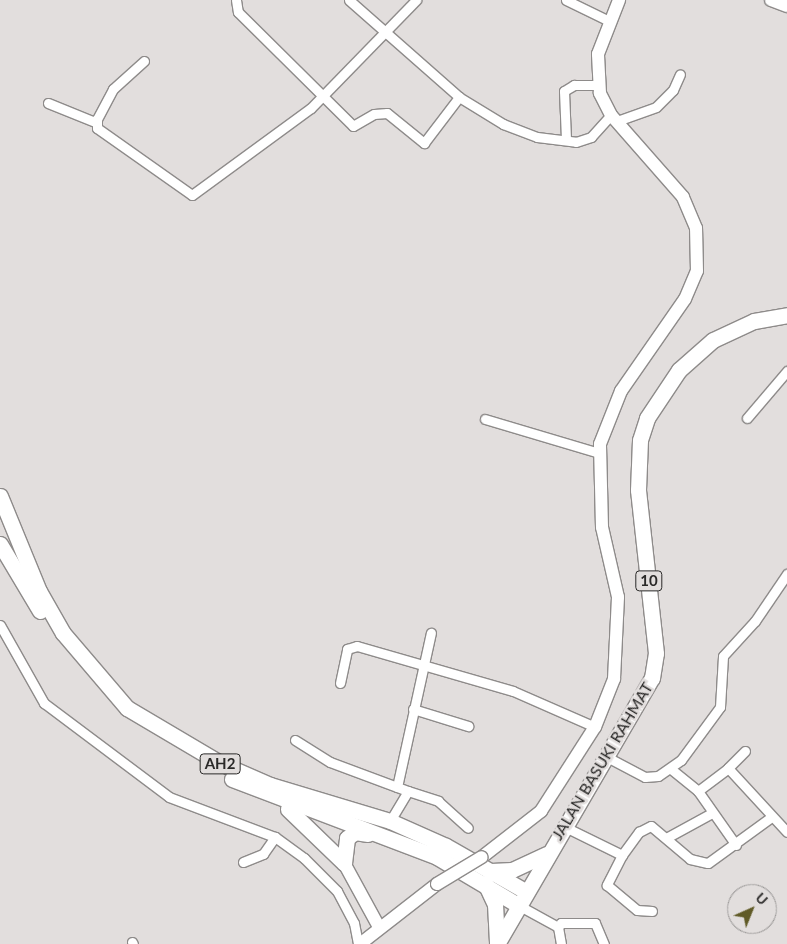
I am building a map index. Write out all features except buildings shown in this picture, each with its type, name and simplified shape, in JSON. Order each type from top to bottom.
[{"type":"highway","name":"JALAN BASUKI RAHMAT","points":[[525,891],[604,756],[645,692],[656,666],[638,490],[640,440],[647,418],[665,388],[713,340],[754,320],[787,315]]},
{"type":"highway","name":"AH2","points":[[0,496],[39,591],[63,633],[128,708],[220,763],[270,784],[390,821],[487,876],[518,905]]},
{"type":"highway","points":[[0,544],[78,666],[123,714],[179,754],[269,796],[378,835]]},
{"type":"highway","points":[[269,796],[302,818],[344,863]]},
{"type":"highway","points":[[344,863],[344,845],[351,834],[378,835]]},
{"type":"highway","name":"AH2","points":[[378,835],[525,891]]},
{"type":"highway","points":[[497,944],[494,904],[487,876],[512,870],[547,854]]},
{"type":"highway","name":"10","points":[[497,944],[525,891]]},
{"type":"street","points":[[236,0],[238,12],[325,94],[353,126],[374,114],[388,113],[424,143],[459,97]]},
{"type":"street","points":[[349,0],[387,31],[459,97],[503,124],[537,137],[566,139],[576,142],[591,137],[614,118],[656,107],[673,90],[680,74]]},
{"type":"street","points":[[48,104],[95,122],[103,134],[192,195],[325,94],[416,0]]},
{"type":"street","points":[[566,0],[609,21]]},
{"type":"street","points":[[0,625],[38,694],[72,727],[169,797],[275,837],[335,889],[354,923],[359,944],[438,884],[482,857],[542,811],[595,727],[614,679],[619,635],[618,597],[602,527],[599,453],[621,391],[685,299],[698,257],[696,228],[683,197],[614,118],[598,85],[598,54],[609,21],[619,0]]},
{"type":"street","points":[[771,0],[787,6]]},
{"type":"street","points":[[95,122],[113,88],[144,61]]},
{"type":"street","points":[[566,139],[564,91],[574,85],[598,85]]},
{"type":"street","points":[[747,418],[787,371]]},
{"type":"street","points":[[485,419],[599,453]]},
{"type":"street","points":[[604,756],[645,777],[671,769],[720,707],[723,656],[755,621],[787,574]]},
{"type":"street","points":[[397,787],[431,633]]},
{"type":"street","points":[[340,683],[347,650],[354,645],[513,691],[595,727]]},
{"type":"street","points":[[413,709],[468,726]]},
{"type":"street","points":[[295,740],[330,762],[438,801],[468,828]]},
{"type":"street","points":[[698,791],[728,768],[746,751]]},
{"type":"street","points":[[728,768],[770,818],[787,832]]},
{"type":"street","points":[[671,769],[698,791],[736,845]]},
{"type":"street","points":[[390,821],[408,791]]},
{"type":"street","points":[[668,837],[712,813]]},
{"type":"street","points":[[652,911],[637,910],[607,885],[622,855],[646,827],[668,837],[690,859],[702,863],[717,860],[770,818]]},
{"type":"street","points":[[563,826],[622,855]]},
{"type":"street","points":[[242,862],[262,854],[275,837]]},
{"type":"street","points":[[344,863],[380,927]]},
{"type":"street","points":[[518,905],[558,927]]},
{"type":"street","points":[[558,927],[562,923],[595,923],[604,944]]},
{"type":"street","points":[[558,927],[561,944]]}]
